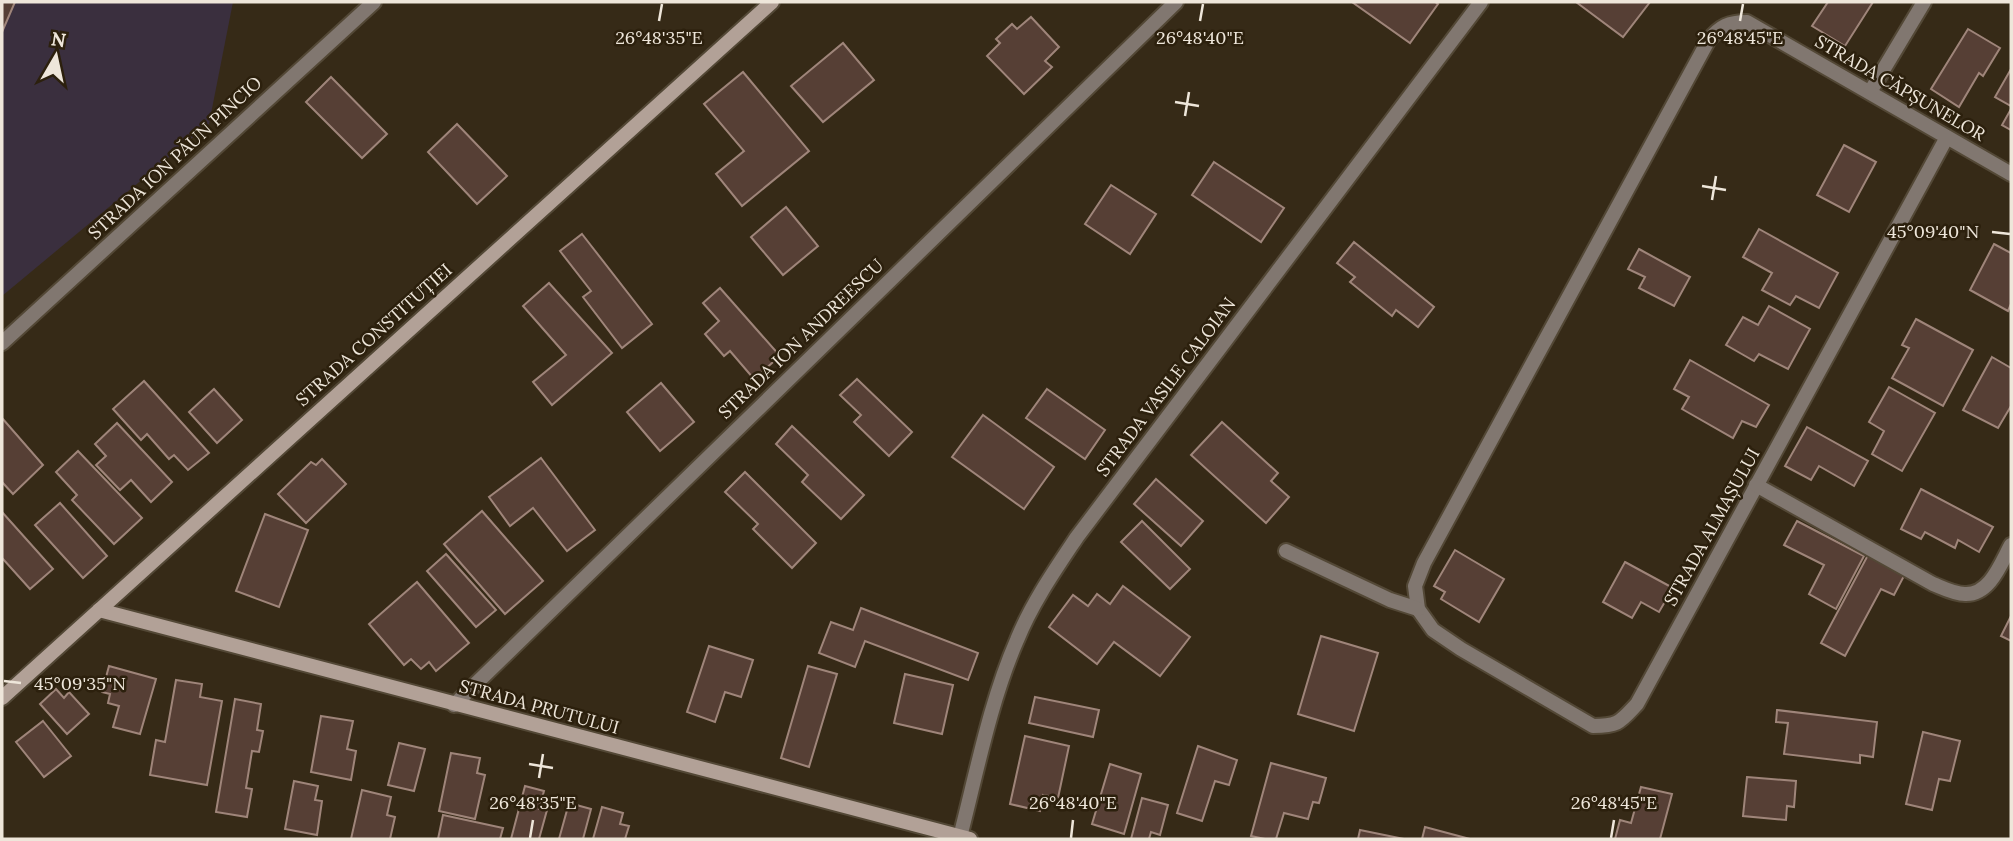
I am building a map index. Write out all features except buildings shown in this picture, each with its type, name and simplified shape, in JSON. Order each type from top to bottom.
[{"type":"street","name":"STRADA ION PĂUN PINCIO","points":[[2,343],[374,2]]},
{"type":"street","name":"STRADA CONSTITUȚIEI","points":[[2,698],[772,2]]},
{"type":"street","name":"STRADA ION ANDREESCU","points":[[454,705],[1176,2]]},
{"type":"street","name":"STRADA VASILE CALOIAN","points":[[965,838],[1000,685],[1017,638],[1045,584],[1077,537],[1481,2]]},
{"type":"street","points":[[1870,92],[1924,2]]},
{"type":"street","name":"STRADA CĂPȘUNELOR","points":[[1418,609],[1415,586],[1424,563],[1708,41],[1718,29],[1731,22],[1747,22],[2011,174]]},
{"type":"street","name":"STRADA ALMAȘULUI","points":[[1286,551],[1390,600],[1418,609],[1433,629],[1461,649],[1593,726],[1611,726],[1637,704],[1947,137]]},
{"type":"street","points":[[1756,485],[1933,584],[1955,593],[1968,595],[1980,591],[1993,578],[2011,545]]},
{"type":"street","name":"STRADA PRUTULUI","points":[[99,610],[965,838]]},
{"type":"shaded area","points":[[2,2],[233,2],[209,124],[2,296]]}]
